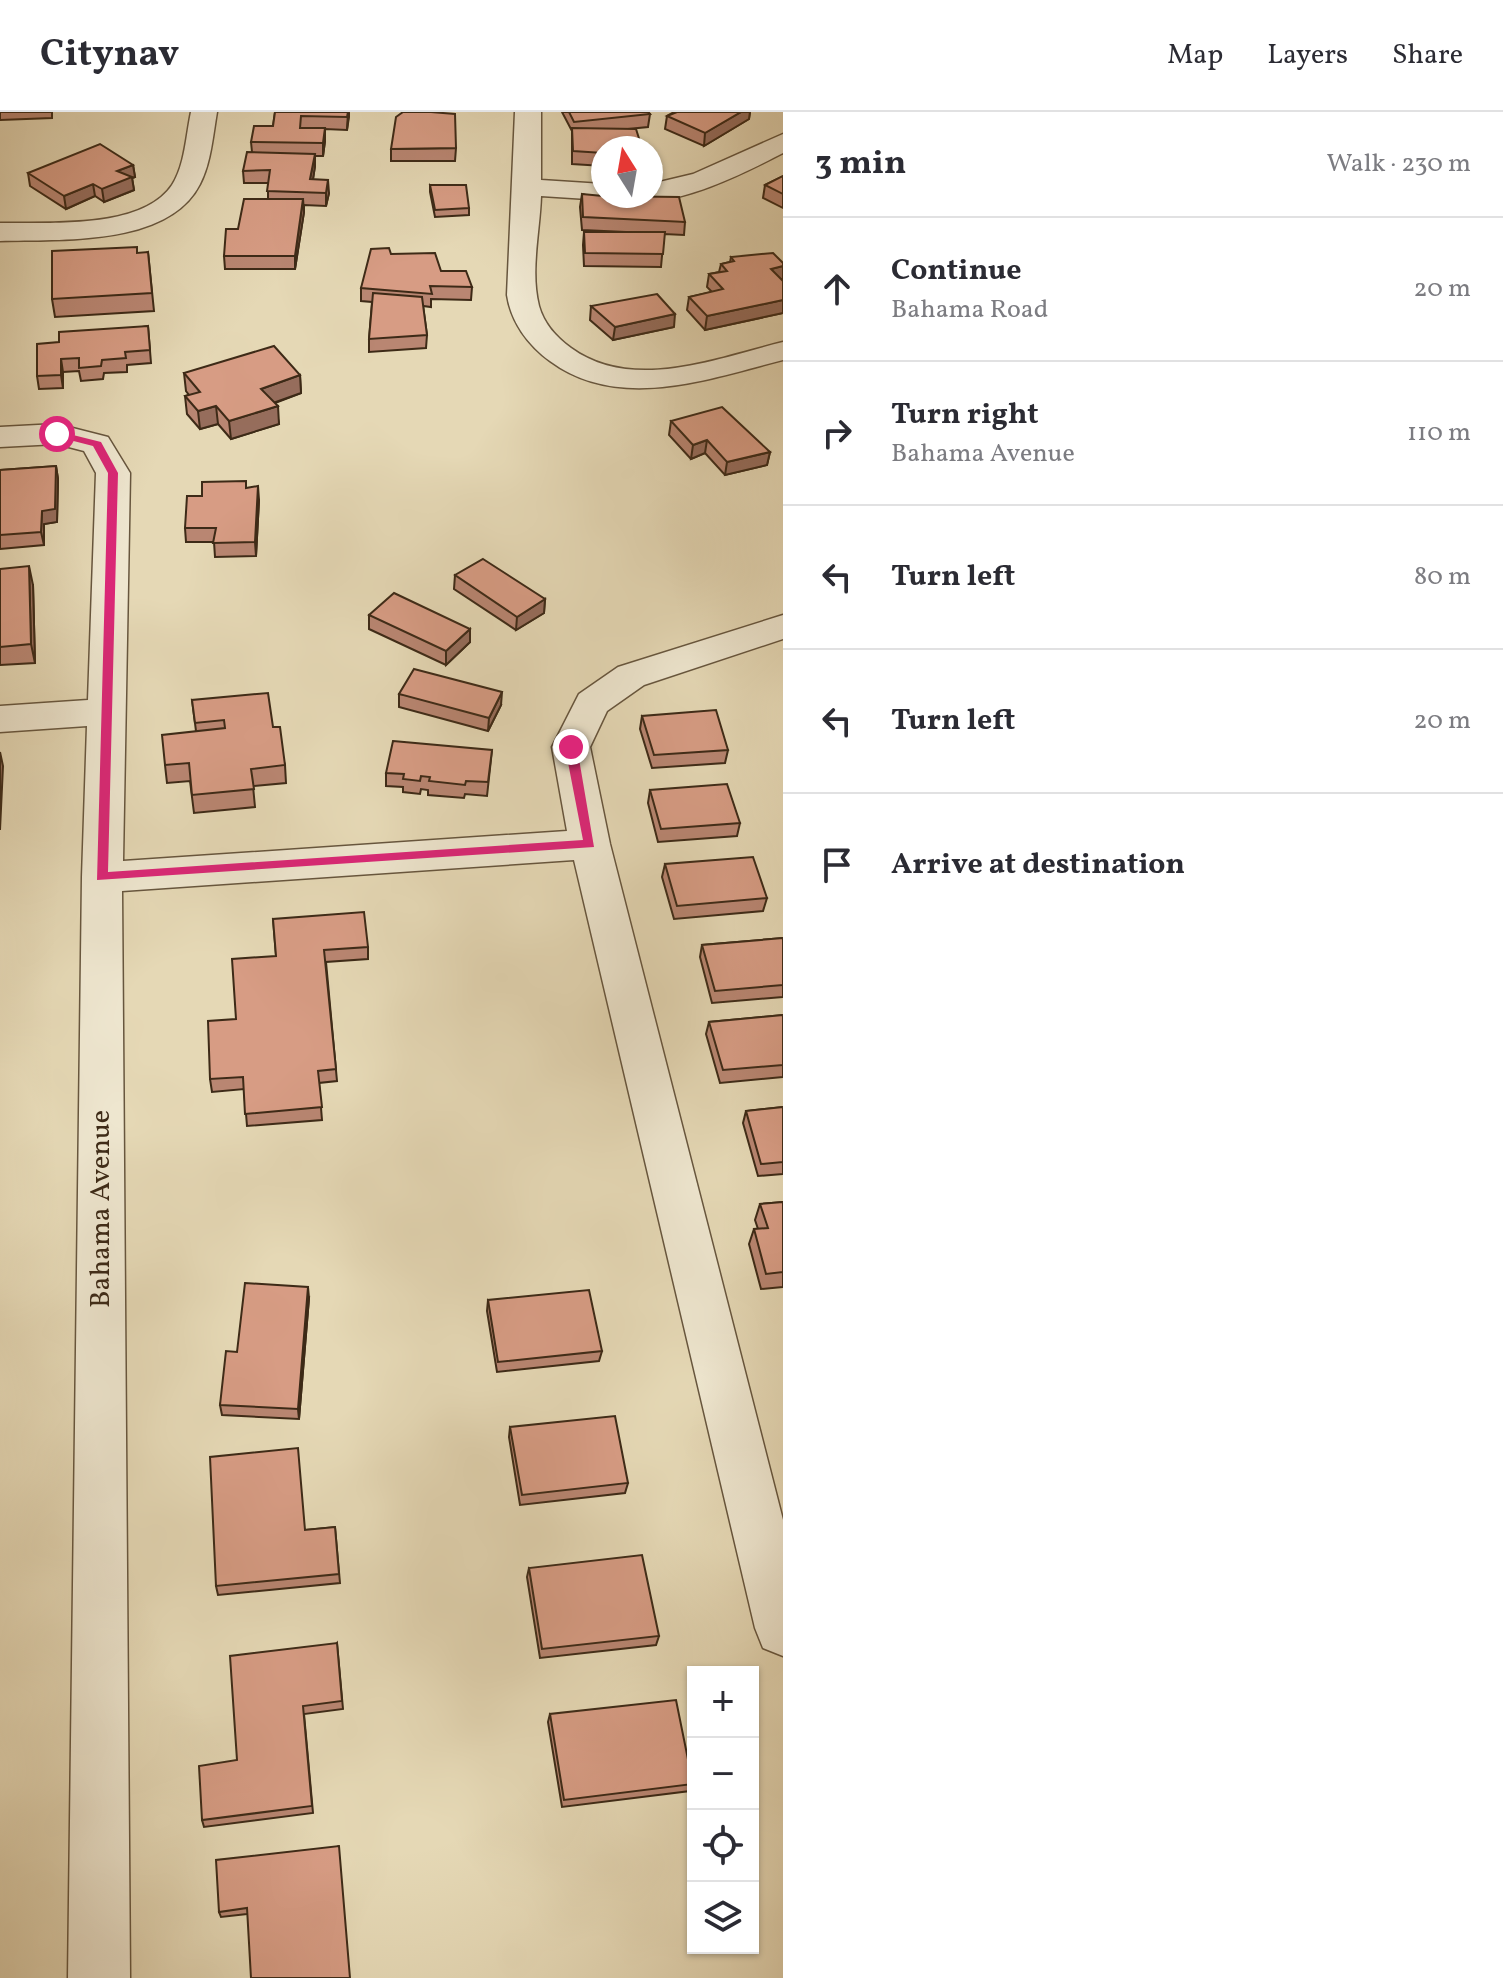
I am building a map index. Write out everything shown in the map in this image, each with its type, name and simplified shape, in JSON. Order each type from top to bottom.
[{"type":"street","points":[[0,232],[108,226],[137,221],[167,208],[189,177],[204,112]]},
{"type":"street","points":[[528,112],[528,187],[522,294],[527,315],[538,334],[557,353],[586,369],[616,379],[658,380],[783,351]]},
{"type":"street","points":[[663,190],[716,176],[783,142]]},
{"type":"street","points":[[528,187],[591,191]]},
{"type":"street","name":"Bahama Avenue","points":[[0,437],[57,434],[97,444],[113,473],[102,877],[99,1978]]},
{"type":"street","points":[[783,627],[631,676],[592,703],[571,747],[590,844],[783,1628]]},
{"type":"street","points":[[0,719],[106,712]]},
{"type":"street","points":[[102,877],[590,844]]},
{"type":"building","points":[[275,112],[348,112],[347,117],[301,116],[300,128],[325,128],[323,143],[251,142],[254,126],[273,126]]},
{"type":"building","points":[[403,112],[455,114],[456,148],[391,149],[396,117]]},
{"type":"building","points":[[569,112],[648,112],[650,114],[574,122]]},
{"type":"building","points":[[677,112],[741,112],[705,133],[667,116]]},
{"type":"building","points":[[572,128],[636,129],[638,136],[591,136],[591,152],[573,151]]},
{"type":"building","points":[[100,144],[133,165],[117,171],[132,177],[102,189],[93,184],[64,196],[28,173]]},
{"type":"building","points":[[247,152],[315,154],[310,179],[328,180],[326,193],[267,191],[270,170],[243,171]]},
{"type":"building","points":[[783,176],[783,194],[765,185]]},
{"type":"building","points":[[430,185],[466,185],[469,208],[435,210]]},
{"type":"building","points":[[582,194],[591,195],[591,208],[663,208],[663,197],[679,197],[685,222],[583,217]]},
{"type":"building","points":[[244,199],[303,199],[295,256],[224,256],[226,229],[238,229]]},
{"type":"building","points":[[584,232],[665,232],[663,254],[585,253]]},
{"type":"building","points":[[137,247],[137,253],[148,252],[152,293],[52,299],[52,251]]},
{"type":"building","points":[[389,248],[391,254],[435,253],[441,271],[466,271],[472,287],[430,286],[432,294],[361,288],[371,249]]},
{"type":"building","points":[[773,253],[783,263],[783,266],[771,269],[783,281],[783,300],[707,316],[689,297],[723,289],[709,274],[727,271],[721,264],[734,261],[731,257]]},
{"type":"building","points":[[373,293],[422,297],[427,335],[369,339]]},
{"type":"building","points":[[657,294],[675,314],[615,327],[591,306]]},
{"type":"building","points":[[148,326],[150,350],[125,352],[126,358],[102,360],[101,366],[79,368],[79,358],[61,359],[61,375],[37,376],[37,344],[59,342],[59,332]]},
{"type":"building","points":[[274,346],[300,375],[261,389],[278,406],[229,421],[216,406],[198,411],[185,396],[200,392],[184,373]]},
{"type":"building","points":[[722,407],[770,452],[727,462],[707,440],[693,445],[671,421]]},
{"type":"building","points":[[56,466],[55,509],[42,511],[41,532],[0,535],[0,470]]},
{"type":"building","points":[[246,481],[246,488],[258,486],[255,542],[213,543],[216,528],[185,528],[187,496],[202,496],[202,482]]},
{"type":"building","points":[[483,559],[545,599],[517,617],[455,575]]},
{"type":"building","points":[[29,566],[31,644],[0,647],[0,569]]},
{"type":"building","points":[[394,593],[470,629],[446,651],[369,615]]},
{"type":"building","points":[[414,669],[502,692],[489,718],[399,694]]},
{"type":"building","points":[[268,693],[273,727],[280,727],[285,765],[251,769],[254,789],[192,795],[189,763],[165,765],[162,735],[225,728],[224,720],[195,723],[192,700]]},
{"type":"building","points":[[716,710],[728,750],[654,755],[642,716]]},
{"type":"building","points":[[393,741],[492,750],[488,782],[466,781],[465,785],[429,781],[430,777],[421,776],[420,781],[403,779],[404,774],[386,773]]},
{"type":"building","points":[[727,784],[740,823],[661,829],[650,790]]},
{"type":"building","points":[[753,857],[767,898],[677,906],[665,864]]},
{"type":"building","points":[[364,912],[368,947],[324,950],[336,1069],[318,1071],[322,1107],[245,1114],[243,1077],[210,1079],[208,1021],[236,1019],[232,959],[276,956],[273,919]]},
{"type":"building","points":[[783,938],[783,985],[715,991],[702,945]]},
{"type":"building","points":[[783,1015],[783,1065],[723,1070],[709,1022]]},
{"type":"building","points":[[783,1107],[783,1162],[761,1164],[746,1111]]},
{"type":"building","points":[[783,1202],[783,1272],[766,1274],[754,1229],[768,1228],[760,1204]]},
{"type":"building","points":[[245,1283],[308,1287],[298,1409],[220,1405],[226,1351],[237,1352]]},
{"type":"building","points":[[589,1290],[602,1351],[498,1362],[488,1300]]},
{"type":"building","points":[[615,1416],[628,1483],[522,1495],[510,1427]]},
{"type":"building","points":[[298,1448],[305,1530],[335,1527],[339,1574],[216,1586],[210,1457]]},
{"type":"building","points":[[642,1555],[659,1636],[542,1649],[529,1568]]},
{"type":"building","points":[[337,1643],[342,1701],[303,1706],[312,1806],[202,1820],[199,1766],[237,1760],[230,1656]]},
{"type":"building","points":[[676,1700],[687,1754],[687,1785],[564,1800],[550,1714]]},
{"type":"building","points":[[339,1846],[350,1978],[251,1978],[247,1908],[219,1912],[216,1860]]},
{"type":"route","points":[[57,434],[97,444],[113,473],[102,877],[590,844],[571,747]]}]
